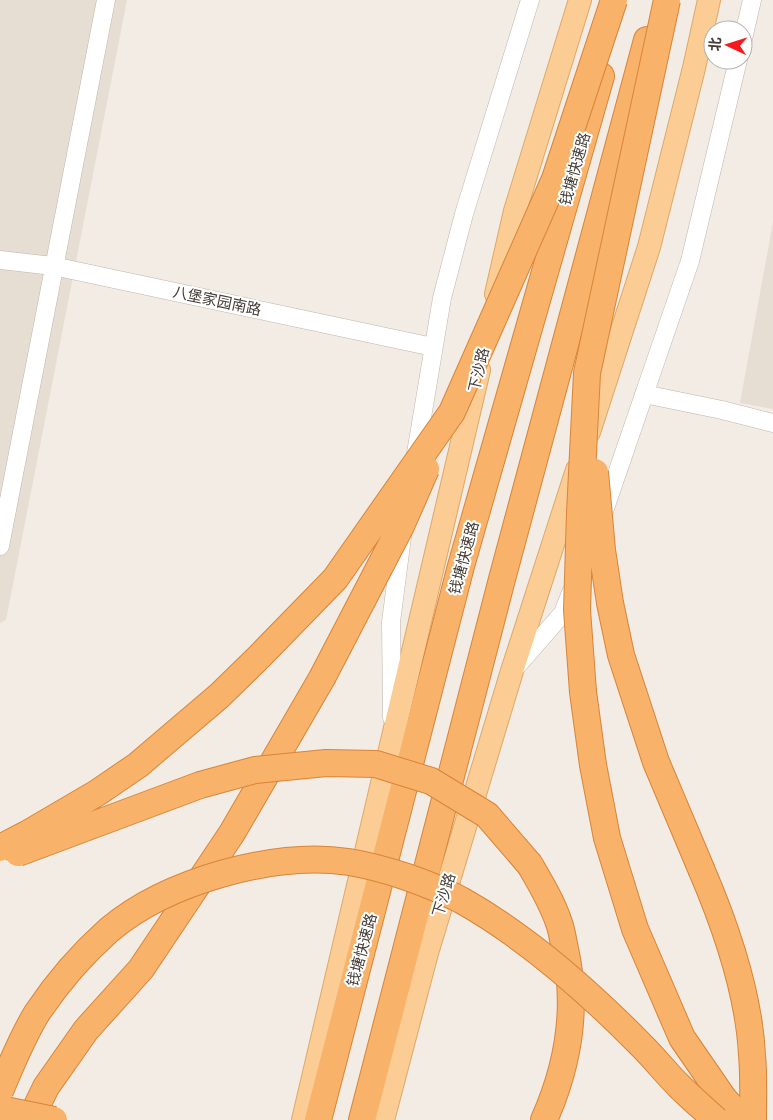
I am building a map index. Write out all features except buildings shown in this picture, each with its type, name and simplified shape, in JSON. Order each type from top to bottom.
[{"type":"highway","points":[[30,1120],[46,1087],[86,1030],[141,968],[232,833],[326,670],[401,526],[555,179],[614,0]]},
{"type":"highway","name":"钱塘快速路","points":[[318,1120],[461,566],[623,0]]},
{"type":"highway","points":[[362,1120],[505,570],[658,0]]},
{"type":"highway","points":[[667,0],[587,373],[577,610],[583,692],[593,765],[607,838],[635,929],[682,1038],[724,1099],[742,1120]]},
{"type":"highway","points":[[587,373],[602,550],[610,603],[621,655],[656,762],[722,918],[735,963],[746,1010],[752,1054],[753,1120]]},
{"type":"highway","points":[[0,848],[97,793],[138,765],[173,737],[259,657],[335,579],[452,412]]},
{"type":"highway","points":[[0,860],[200,785],[255,770],[326,763],[376,764],[431,781],[487,815],[530,864],[549,896],[560,925],[568,960],[572,996],[568,1047],[555,1095],[544,1120]]},
{"type":"highway","points":[[0,1091],[37,1014],[70,969],[109,930],[137,910],[189,884],[253,866],[297,860],[349,862],[408,877],[460,900],[507,929],[561,971],[620,1024],[679,1086],[716,1120]]},
{"type":"highway","points":[[0,1109],[54,1120]]},
{"type":"main road","name":"下沙路","points":[[303,1120],[450,500],[515,211],[580,0]]},
{"type":"main road","name":"下沙路","points":[[383,1120],[426,953],[512,671],[649,247],[709,0]]},
{"type":"street","points":[[0,546],[106,0]]},
{"type":"street","name":"下沙路","points":[[392,744],[391,622],[399,552],[433,346],[442,298],[464,214],[530,0]]},
{"type":"street","points":[[747,20],[752,0]]},
{"type":"street","name":"下沙路","points":[[512,671],[563,613],[607,503],[690,261],[736,70]]},
{"type":"street","name":"八堡家园南路","points":[[0,260],[53,266],[433,346]]},
{"type":"street","points":[[644,394],[773,423]]},
{"type":"shaded area","points":[[0,0],[127,0],[6,620],[0,623]]},
{"type":"shaded area","points":[[773,222],[773,409],[740,403]]}]
